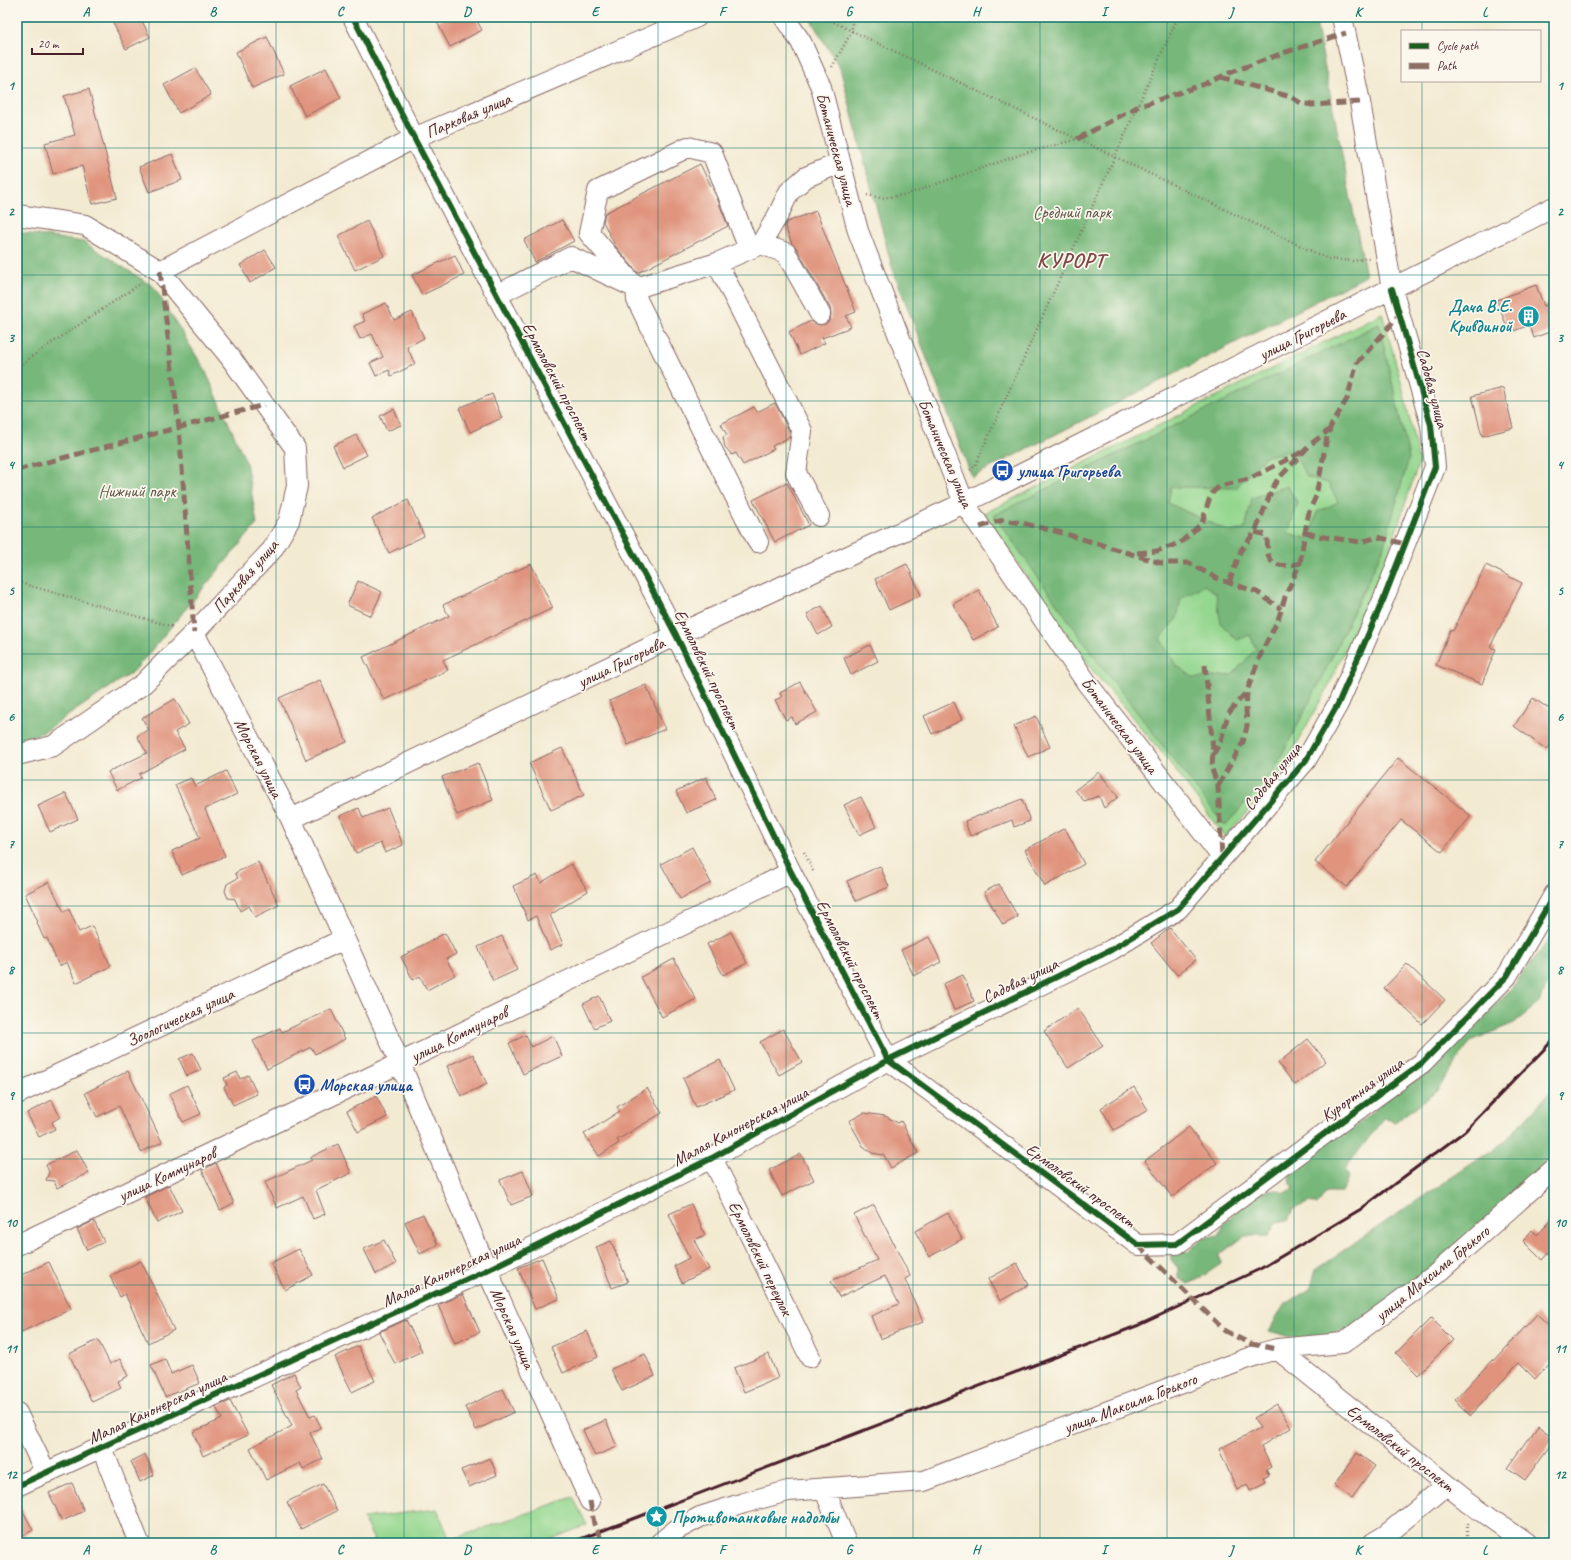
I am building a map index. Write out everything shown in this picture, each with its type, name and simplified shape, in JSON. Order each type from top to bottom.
[{"type":"street","name":"Ермоловский проспект","points":[[354,17],[414,138],[676,635],[791,872],[888,1060],[1138,1245]]},
{"type":"street","name":"Парковая улица","points":[[160,270],[414,138],[697,17]]},
{"type":"street","name":"Ботаническая улица","points":[[784,17],[801,42],[821,87],[858,231],[964,503],[1088,683],[1222,857]]},
{"type":"street","points":[[1342,17],[1360,102],[1386,261]]},
{"type":"street","points":[[755,246],[712,153],[688,147],[598,191],[589,233],[636,288],[637,300],[758,542]]},
{"type":"street","points":[[497,295],[571,257],[636,288],[717,263],[755,246],[778,215],[789,192],[806,177],[840,163]]},
{"type":"street","name":"улица Григорьева","points":[[291,819],[676,635],[964,503],[1554,207]]},
{"type":"street","name":"Парковая улица","points":[[17,215],[85,225],[160,270],[230,357],[295,448],[298,486],[289,521],[272,550],[194,633],[143,684],[53,746],[17,755]]},
{"type":"street","points":[[755,246],[786,253],[820,314]]},
{"type":"street","name":"Садовая улица","points":[[888,1060],[1111,950],[1178,909],[1306,760],[1338,704],[1384,598],[1435,467],[1431,425],[1392,289],[1386,261]]},
{"type":"street","points":[[717,263],[802,431],[796,473],[820,516]]},
{"type":"street","name":"Морская улица","points":[[194,633],[291,819],[400,1063],[487,1270],[590,1501]]},
{"type":"street","name":"улица Коммунаров","points":[[17,1245],[400,1063],[791,872]]},
{"type":"street","name":"Курортная улица","points":[[1138,1245],[1177,1244],[1422,1063],[1507,976],[1554,896]]},
{"type":"street","name":"Зоологическая улица","points":[[17,1094],[344,939]]},
{"type":"street","name":"Малая Канонерская улица","points":[[17,1486],[487,1270],[712,1158],[888,1060]]},
{"type":"street","name":"Ермоловский переулок","points":[[712,1158],[810,1357]]},
{"type":"street","name":"улица Максима Горького","points":[[660,1543],[676,1530],[700,1517],[788,1491],[924,1481],[1237,1362],[1277,1349],[1342,1343],[1435,1275],[1554,1170]]},
{"type":"street","name":"Ермоловский проспект","points":[[1277,1349],[1447,1485],[1526,1543]]},
{"type":"street","points":[[17,1412],[46,1473]]},
{"type":"street","points":[[102,1448],[140,1543]]},
{"type":"street","points":[[1373,1543],[1386,1535],[1447,1485]]},
{"type":"street","points":[[824,1488],[846,1543]]},
{"type":"path","points":[[823,17],[1328,258],[1353,261],[1386,261]]},
{"type":"path","points":[[821,87],[852,31],[852,17]]},
{"type":"path","points":[[955,481],[975,466],[1178,17]]},
{"type":"path","points":[[848,192],[880,198],[906,195],[1022,154],[1077,139]]},
{"type":"path","points":[[17,370],[31,357],[160,270]]},
{"type":"path","points":[[17,582],[194,633]]},
{"type":"green space","name":"Средний парк","points":[[809,17],[1315,17],[1366,276],[972,477],[892,267],[840,68]]},
{"type":"green space","name":"Нижний парк","points":[[17,232],[84,242],[154,287],[205,370],[246,462],[257,524],[134,671],[42,733],[17,741]]},
{"type":"green space","points":[[1382,313],[1402,385],[1419,462],[1388,556],[1328,687],[1277,779],[1225,837],[1164,755],[1093,671],[983,514]]},
{"type":"green space","points":[[1379,324],[1409,458],[1383,549],[1321,680],[1273,772],[1225,826],[1098,662],[994,515]],"holes":[[[1292,450],[1307,477],[1328,483],[1338,502],[1317,512],[1309,539],[1288,533],[1298,503],[1287,486],[1252,498],[1245,529],[1230,532],[1168,503],[1171,487],[1236,488],[1265,457]],[[1204,585],[1216,593],[1221,624],[1237,640],[1250,635],[1256,649],[1232,675],[1194,678],[1176,665],[1160,638],[1177,618],[1181,598]]]},
{"type":"green space","points":[[1554,933],[1554,968],[1539,1003],[1514,1023],[1471,1041],[1437,1091],[1395,1122],[1384,1118],[1345,1169],[1349,1177],[1342,1192],[1326,1192],[1317,1205],[1310,1202],[1293,1209],[1288,1220],[1276,1222],[1268,1236],[1245,1236],[1220,1254],[1221,1264],[1197,1280],[1188,1284],[1178,1278],[1178,1268],[1171,1260],[1173,1252],[1179,1248],[1187,1253],[1202,1238],[1220,1235],[1224,1223],[1256,1192],[1277,1190],[1284,1193],[1294,1188],[1289,1179],[1293,1162],[1325,1140],[1348,1133],[1400,1088],[1421,1078],[1510,990]]},
{"type":"green space","points":[[1554,1088],[1554,1163],[1432,1271],[1351,1330],[1299,1339],[1269,1331],[1284,1305],[1310,1289],[1316,1269],[1504,1142]]},
{"type":"green space","points":[[573,1497],[587,1525],[541,1543],[369,1543],[374,1540],[363,1518],[437,1509],[450,1540]]},
{"type":"green space","points":[[631,1537],[645,1541],[646,1543],[617,1543]]},
{"type":"building","points":[[110,17],[140,17],[150,37],[126,49]]},
{"type":"building","points":[[447,17],[475,17],[482,30],[450,47],[437,22]]},
{"type":"building","points":[[267,37],[284,74],[252,88],[236,52]]},
{"type":"building","points":[[195,68],[211,95],[179,113],[164,85]]},
{"type":"building","points":[[326,68],[341,98],[305,116],[290,86]]},
{"type":"building","points":[[89,89],[117,198],[92,204],[82,166],[53,174],[45,143],[75,135],[64,96]]},
{"type":"building","points":[[172,154],[182,180],[149,192],[139,167]]},
{"type":"building","points":[[700,164],[717,198],[728,226],[638,273],[616,247],[603,222],[605,213]]},
{"type":"building","points":[[816,211],[856,312],[846,316],[851,327],[822,338],[825,343],[800,355],[789,332],[811,321],[819,325],[825,324],[830,320],[831,314],[830,308],[796,247],[792,244],[785,226],[787,222]]},
{"type":"building","points":[[562,220],[574,241],[535,262],[524,240]]},
{"type":"building","points":[[367,221],[384,256],[355,270],[338,236]]},
{"type":"building","points":[[265,250],[276,267],[250,283],[240,265]]},
{"type":"building","points":[[455,255],[464,275],[422,295],[412,275]]},
{"type":"building","name":"Дача В.Е. Кривдиной","points":[[1536,285],[1544,306],[1554,302],[1554,330],[1534,338],[1529,325],[1509,333],[1497,300]]},
{"type":"building","points":[[386,303],[394,320],[412,312],[424,338],[407,347],[415,364],[391,376],[389,370],[376,376],[370,363],[383,357],[372,334],[360,339],[354,326],[365,321],[362,314]]},
{"type":"building","points":[[1503,388],[1513,428],[1482,436],[1472,396]]},
{"type":"building","points":[[492,394],[502,418],[470,432],[459,408]]},
{"type":"building","points":[[775,403],[790,433],[790,437],[772,446],[774,449],[743,465],[736,453],[732,455],[725,447],[723,437],[727,435],[721,424],[754,407],[757,412]]},
{"type":"building","points":[[394,409],[401,425],[387,431],[380,416]]},
{"type":"building","points":[[356,435],[367,455],[343,467],[333,446]]},
{"type":"building","points":[[787,483],[809,525],[775,542],[753,500]]},
{"type":"building","points":[[408,500],[424,536],[389,553],[372,518]]},
{"type":"building","points":[[531,564],[553,608],[443,660],[448,670],[384,700],[363,657],[449,616],[443,605]]},
{"type":"building","points":[[907,564],[921,595],[889,610],[875,579]]},
{"type":"building","points":[[1486,565],[1522,583],[1490,647],[1496,649],[1482,684],[1436,665],[1450,630],[1453,631]]},
{"type":"building","points":[[358,581],[382,592],[371,616],[347,605]]},
{"type":"building","points":[[979,590],[998,627],[973,640],[953,604]]},
{"type":"building","points":[[822,606],[832,627],[818,635],[807,614]]},
{"type":"building","points":[[870,645],[878,661],[851,675],[844,658]]},
{"type":"building","points":[[320,680],[347,742],[306,760],[279,698]]},
{"type":"building","points":[[800,682],[817,712],[795,724],[792,717],[786,720],[775,700],[782,697],[780,693]]},
{"type":"building","points":[[646,685],[665,729],[628,745],[609,701]]},
{"type":"building","points":[[1533,698],[1554,712],[1554,740],[1547,750],[1514,726]]},
{"type":"building","points":[[175,699],[189,724],[175,732],[185,749],[139,774],[141,778],[117,790],[108,772],[147,753],[137,736],[149,730],[142,718]]},
{"type":"building","points":[[954,702],[962,720],[932,734],[924,716]]},
{"type":"building","points":[[1036,716],[1050,747],[1028,757],[1014,726]]},
{"type":"building","points":[[562,748],[584,795],[551,810],[529,763]]},
{"type":"building","points":[[1398,758],[1471,816],[1442,852],[1401,820],[1347,887],[1315,862]]},
{"type":"building","points":[[478,763],[493,800],[457,815],[442,777]]},
{"type":"building","points":[[226,771],[237,794],[205,809],[225,856],[182,875],[172,851],[200,838],[175,785],[191,778],[195,786]]},
{"type":"building","points":[[1099,772],[1118,797],[1104,808],[1099,796],[1084,801],[1075,790]]},
{"type":"building","points":[[706,777],[716,800],[686,813],[676,791]]},
{"type":"building","points":[[66,793],[78,819],[50,832],[38,806]]},
{"type":"building","points":[[861,797],[876,827],[859,835],[844,805]]},
{"type":"building","points":[[1022,799],[1030,821],[1014,827],[1012,820],[970,836],[965,821]]},
{"type":"building","points":[[359,808],[363,818],[388,808],[403,845],[385,853],[381,843],[356,853],[340,816]]},
{"type":"building","points":[[1065,828],[1084,864],[1045,886],[1025,850]]},
{"type":"building","points":[[692,847],[711,883],[680,899],[661,864]]},
{"type":"building","points":[[258,862],[279,905],[255,917],[249,906],[240,911],[235,899],[228,898],[225,891],[227,884],[238,878],[235,873]]},
{"type":"building","points":[[571,864],[588,891],[550,915],[563,944],[550,950],[536,916],[528,920],[513,886],[537,875],[541,883]]},
{"type":"building","points":[[880,866],[889,887],[856,901],[847,881]]},
{"type":"building","points":[[49,882],[64,912],[69,909],[79,932],[92,926],[111,966],[76,983],[67,962],[59,966],[47,938],[44,939],[25,894]]},
{"type":"building","points":[[999,884],[1018,917],[1003,925],[984,892]]},
{"type":"building","points":[[1170,928],[1196,960],[1177,975],[1151,943]]},
{"type":"building","points":[[731,932],[747,963],[723,975],[707,944]]},
{"type":"building","points":[[445,933],[456,954],[446,959],[455,975],[427,990],[420,976],[413,980],[401,957]]},
{"type":"building","points":[[502,936],[517,970],[493,981],[478,947]]},
{"type":"building","points":[[929,937],[941,962],[914,976],[901,950]]},
{"type":"building","points":[[674,959],[696,999],[662,1017],[641,977]]},
{"type":"building","points":[[1407,964],[1445,1000],[1422,1024],[1384,988]]},
{"type":"building","points":[[963,975],[974,1001],[954,1010],[943,984]]},
{"type":"building","points":[[599,996],[610,1021],[594,1028],[583,1004]]},
{"type":"building","points":[[1078,1008],[1103,1046],[1068,1068],[1044,1031]]},
{"type":"building","points":[[331,1009],[345,1039],[315,1054],[311,1047],[267,1069],[253,1041],[280,1028],[282,1032]]},
{"type":"building","points":[[783,1029],[802,1062],[779,1075],[760,1042]]},
{"type":"building","points":[[526,1035],[531,1047],[553,1036],[562,1056],[523,1074],[509,1043]]},
{"type":"building","points":[[1308,1039],[1326,1061],[1295,1085],[1278,1063]]},
{"type":"building","points":[[193,1053],[201,1070],[187,1076],[179,1059]]},
{"type":"building","points":[[473,1054],[487,1084],[461,1096],[447,1066]]},
{"type":"building","points":[[720,1060],[734,1090],[696,1107],[683,1078]]},
{"type":"building","points":[[128,1071],[162,1142],[141,1152],[119,1106],[97,1117],[85,1093]]},
{"type":"building","points":[[237,1072],[240,1079],[248,1075],[257,1094],[233,1105],[224,1087],[227,1085],[224,1078]]},
{"type":"building","points":[[187,1085],[201,1114],[183,1122],[169,1094]]},
{"type":"building","points":[[1134,1087],[1148,1110],[1114,1130],[1101,1108]]},
{"type":"building","points":[[647,1088],[662,1113],[617,1140],[619,1143],[599,1156],[584,1134],[620,1111],[617,1107]]},
{"type":"building","points":[[376,1096],[387,1117],[358,1132],[347,1111]]},
{"type":"building","points":[[52,1100],[60,1117],[52,1122],[55,1129],[39,1137],[27,1113]]},
{"type":"building","points":[[864,1113],[885,1116],[898,1123],[901,1121],[918,1153],[891,1168],[884,1155],[872,1153],[863,1146],[849,1121]]},
{"type":"building","points":[[1189,1127],[1217,1163],[1172,1197],[1145,1161]]},
{"type":"building","points":[[338,1144],[351,1173],[316,1190],[325,1214],[313,1219],[303,1196],[277,1208],[265,1182],[312,1160],[311,1157]]},
{"type":"building","points":[[77,1150],[89,1173],[57,1188],[54,1181],[46,1180],[49,1172],[46,1165]]},
{"type":"building","points":[[801,1154],[814,1180],[782,1196],[769,1170]]},
{"type":"building","points":[[216,1163],[234,1203],[220,1210],[202,1170]]},
{"type":"building","points":[[523,1171],[533,1196],[511,1205],[500,1180]]},
{"type":"building","points":[[169,1185],[182,1211],[157,1223],[145,1197]]},
{"type":"building","points":[[691,1204],[705,1235],[694,1240],[709,1269],[682,1283],[674,1266],[689,1258],[669,1214]]},
{"type":"building","points":[[874,1205],[910,1276],[905,1279],[923,1322],[880,1339],[871,1316],[899,1304],[885,1276],[839,1297],[831,1281],[877,1260],[854,1215]]},
{"type":"building","points":[[948,1213],[962,1239],[929,1257],[915,1231]]},
{"type":"building","points":[[423,1214],[438,1245],[420,1254],[405,1222]]},
{"type":"building","points":[[1554,1218],[1554,1247],[1542,1260],[1523,1241],[1532,1230],[1537,1235]]},
{"type":"building","points":[[94,1221],[104,1242],[87,1250],[77,1229]]},
{"type":"building","points":[[384,1240],[396,1264],[376,1274],[364,1249]]},
{"type":"building","points":[[611,1241],[628,1282],[612,1288],[596,1247]]},
{"type":"building","points":[[299,1249],[313,1275],[285,1290],[271,1263]]},
{"type":"building","points":[[542,1258],[559,1299],[535,1309],[518,1268]]},
{"type":"building","points":[[141,1261],[174,1330],[148,1343],[125,1294],[120,1297],[110,1276]]},
{"type":"building","points":[[49,1262],[71,1309],[17,1334],[17,1277]]},
{"type":"building","points":[[1017,1263],[1029,1285],[1000,1301],[988,1279]]},
{"type":"building","points":[[463,1294],[480,1332],[455,1343],[438,1305]]},
{"type":"building","points":[[1537,1314],[1554,1330],[1554,1358],[1535,1379],[1519,1363],[1471,1415],[1455,1400],[1493,1359],[1494,1361]]},
{"type":"building","points":[[1431,1318],[1453,1340],[1418,1375],[1396,1353]]},
{"type":"building","points":[[406,1320],[422,1351],[395,1364],[379,1332]]},
{"type":"building","points":[[587,1331],[598,1357],[563,1373],[551,1347]]},
{"type":"building","points":[[98,1340],[110,1364],[120,1359],[128,1376],[118,1381],[121,1388],[92,1402],[69,1354]]},
{"type":"building","points":[[358,1346],[375,1381],[352,1392],[335,1357]]},
{"type":"building","points":[[645,1354],[655,1376],[622,1391],[611,1369]]},
{"type":"building","points":[[769,1354],[778,1378],[744,1392],[734,1368]]},
{"type":"building","points":[[165,1359],[171,1374],[192,1365],[200,1383],[165,1397],[151,1365]]},
{"type":"building","points":[[294,1373],[301,1387],[296,1390],[310,1417],[315,1415],[321,1427],[310,1433],[323,1459],[303,1469],[300,1463],[266,1480],[250,1448],[292,1426],[271,1385]]},
{"type":"building","points":[[503,1389],[514,1412],[476,1430],[465,1407]]},
{"type":"building","points":[[230,1401],[248,1435],[203,1456],[193,1432],[222,1419],[216,1407]]},
{"type":"building","points":[[1277,1404],[1291,1428],[1261,1446],[1271,1467],[1266,1470],[1269,1475],[1264,1478],[1266,1483],[1250,1491],[1247,1484],[1237,1490],[1219,1449],[1260,1428],[1254,1418]]},
{"type":"building","points":[[606,1420],[617,1447],[595,1456],[583,1430]]},
{"type":"building","points":[[1538,1426],[1554,1438],[1554,1440],[1525,1480],[1508,1468]]},
{"type":"building","points":[[1357,1453],[1375,1466],[1352,1498],[1334,1485]]},
{"type":"building","points":[[145,1454],[154,1475],[140,1482],[131,1461]]},
{"type":"building","points":[[490,1458],[497,1475],[469,1487],[461,1470]]},
{"type":"building","points":[[72,1483],[84,1511],[62,1521],[49,1493]]},
{"type":"building","points":[[323,1484],[337,1511],[301,1529],[287,1502]]},
{"type":"building","points":[[17,1500],[33,1530],[17,1539]]},
{"type":"railway","points":[[570,1543],[1139,1325],[1260,1269],[1361,1209],[1465,1131],[1554,1039]]},
{"type":"marked path","points":[[1077,139],[1137,107],[1205,84],[1229,73],[1283,53],[1346,33]]},
{"type":"marked path","points":[[1220,77],[1291,97],[1301,103],[1312,105],[1360,102]]},
{"type":"marked path","points":[[160,271],[179,427],[194,633]]},
{"type":"marked path","points":[[1218,786],[1243,742],[1247,726],[1247,691],[1262,651],[1278,620],[1285,597],[1300,563],[1309,512],[1316,496],[1327,437],[1331,426],[1347,399],[1357,363],[1399,314]]},
{"type":"marked path","points":[[17,470],[264,405]]},
{"type":"marked path","points":[[1229,583],[1241,550],[1255,532],[1273,487],[1278,479],[1311,444],[1329,430]]},
{"type":"marked path","points":[[1137,553],[1157,551],[1180,543],[1202,523],[1209,500],[1213,492],[1220,486],[1249,479],[1304,451]]},
{"type":"marked path","points":[[980,527],[1003,520],[1022,523],[1066,534],[1161,563],[1189,563],[1218,579],[1257,592],[1281,609]]},
{"type":"marked path","points":[[1255,532],[1266,535],[1268,554],[1272,562],[1281,565],[1300,563]]},
{"type":"marked path","points":[[1305,532],[1317,536],[1361,542],[1378,537],[1405,544]]},
{"type":"marked path","points":[[1205,665],[1213,750],[1212,769],[1218,786],[1222,857]]},
{"type":"marked path","points":[[1213,755],[1221,741],[1228,714],[1247,691]]},
{"type":"marked path","points":[[1138,1245],[1225,1331],[1251,1344],[1277,1349]]},
{"type":"marked path","points":[[590,1501],[594,1524],[603,1543]]},
{"type":"cycle path","points":[[353,17],[414,138],[676,635],[791,872],[888,1060],[1138,1245],[1177,1244],[1422,1063],[1507,976],[1554,895]]},
{"type":"cycle path","points":[[17,1486],[487,1270],[712,1158],[888,1060],[1111,950],[1178,909],[1306,760],[1338,704],[1384,598],[1435,467],[1431,425],[1392,289]]},
{"type":"place","name":"Дача В.Е. Кривдиной","points":[[1528,316]]},
{"type":"place","name":"улица Григорьева","points":[[1003,471]]},
{"type":"place","name":"Морская улица","points":[[304,1085]]},
{"type":"place","name":"Противотанковые надолбы","points":[[657,1517]]},
{"type":"district","name":"КУРОРТ","points":[[1071,260]]}]
